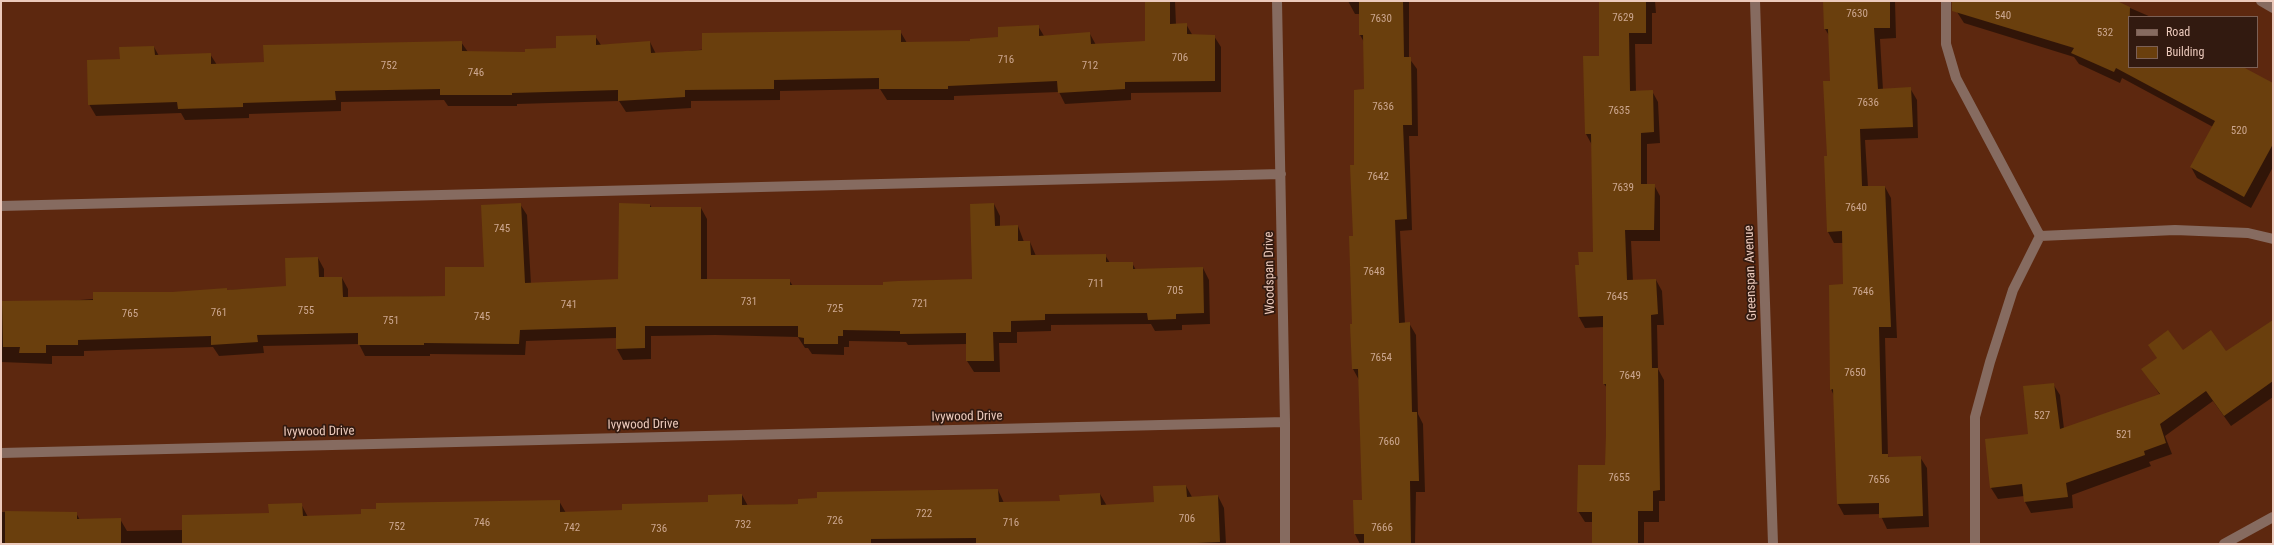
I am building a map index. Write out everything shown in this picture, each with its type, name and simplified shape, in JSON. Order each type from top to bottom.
[{"type":"street","name":"Woodspan Drive","points":[[1277,1],[1286,422],[1285,544]]},
{"type":"street","name":"Greenspan Avenue","points":[[1755,1],[1773,544]]},
{"type":"street","points":[[1946,1],[1946,44],[1956,78],[2040,236]]},
{"type":"street","points":[[2261,1],[2273,8]]},
{"type":"street","points":[[1,206],[1281,174]]},
{"type":"street","points":[[2040,236],[2175,230],[2248,233],[2273,239]]},
{"type":"street","points":[[1974,544],[1975,417],[1990,362],[2013,290],[2040,236]]},
{"type":"street","name":"Ivywood Drive","points":[[1,453],[1286,422]]},
{"type":"street","points":[[2224,544],[2273,517]]},
{"type":"building","points":[[1145,1],[1170,1],[1170,24],[1187,23],[1187,34],[1215,35],[1215,81],[1125,82],[1125,89],[1058,93],[1057,81],[948,86],[948,89],[879,89],[879,78],[774,80],[774,89],[685,90],[685,97],[618,101],[618,90],[512,93],[512,95],[440,95],[440,89],[335,91],[336,100],[243,103],[243,107],[178,109],[177,102],[88,105],[87,60],[120,59],[119,47],[154,46],[155,55],[211,53],[211,64],[264,62],[263,45],[462,41],[462,51],[525,52],[525,49],[556,48],[556,36],[596,35],[596,45],[650,41],[651,53],[702,50],[702,33],[901,30],[901,42],[970,41],[970,39],[998,37],[998,27],[1039,25],[1039,36],[1090,32],[1091,44],[1145,41]]},
{"type":"building","points":[[1359,1],[1403,1],[1404,57],[1411,57],[1412,125],[1403,125],[1407,219],[1395,220],[1399,323],[1410,322],[1412,412],[1417,412],[1419,481],[1410,481],[1411,544],[1364,544],[1364,534],[1354,534],[1353,500],[1362,500],[1358,369],[1352,369],[1349,236],[1353,236],[1350,165],[1354,165],[1354,90],[1364,89],[1363,35],[1359,35]]},
{"type":"building","points":[[1599,1],[1646,1],[1646,33],[1629,33],[1630,91],[1653,90],[1654,132],[1641,133],[1641,184],[1655,184],[1654,230],[1625,230],[1627,280],[1656,279],[1658,314],[1651,315],[1652,368],[1658,368],[1660,490],[1653,491],[1653,511],[1638,511],[1638,544],[1592,544],[1592,512],[1577,512],[1578,465],[1605,465],[1606,384],[1603,384],[1603,316],[1578,317],[1575,265],[1579,265],[1578,252],[1593,252],[1591,134],[1585,134],[1583,56],[1599,56]]},
{"type":"building","points":[[1823,1],[1890,1],[1890,28],[1874,28],[1878,89],[1911,87],[1913,127],[1860,129],[1862,186],[1885,186],[1891,327],[1879,327],[1882,454],[1888,454],[1888,457],[1921,456],[1923,516],[1879,518],[1879,503],[1837,504],[1833,389],[1830,390],[1829,285],[1843,284],[1842,231],[1827,232],[1824,156],[1827,156],[1823,81],[1830,81],[1828,29],[1824,29]]},
{"type":"building","points":[[1952,1],[2117,1],[2130,7],[2130,16],[2128,16],[2128,68],[2245,68],[2273,83],[2273,144],[2244,197],[2190,167],[2215,121],[2116,68],[2114,72],[2071,53],[2074,48],[1952,11]]},
{"type":"building","points":[[521,203],[525,283],[618,279],[619,203],[650,204],[650,207],[701,207],[701,279],[790,279],[790,285],[883,285],[883,282],[972,279],[970,204],[994,203],[995,226],[1018,225],[1018,241],[1030,241],[1031,255],[1106,254],[1106,262],[1133,262],[1133,269],[1203,267],[1204,313],[1176,314],[1176,319],[1148,320],[1147,313],[1045,314],[1045,320],[1011,321],[1011,332],[993,332],[994,361],[966,361],[966,333],[900,334],[900,331],[843,330],[843,336],[838,336],[838,344],[804,344],[804,338],[798,337],[798,326],[645,326],[645,348],[616,349],[616,327],[520,330],[519,344],[424,343],[424,345],[358,345],[358,333],[257,335],[258,342],[211,345],[211,336],[78,340],[78,345],[46,345],[46,353],[19,353],[20,347],[3,347],[2,301],[93,300],[93,292],[172,292],[286,286],[285,258],[318,257],[319,277],[342,277],[343,297],[445,296],[445,267],[484,267],[481,205]]},
{"type":"building","points":[[2273,320],[2273,381],[2224,416],[2206,391],[2160,424],[2166,443],[2144,451],[2145,455],[2066,483],[2068,497],[2024,502],[2022,484],[1990,488],[1985,439],[2028,434],[2023,386],[2054,383],[2060,429],[2160,394],[2141,369],[2157,358],[2148,345],[2168,330],[2183,350],[2211,330],[2226,351]]},
{"type":"building","points":[[1186,485],[1187,497],[1218,495],[1220,542],[1174,544],[976,544],[976,538],[871,539],[871,544],[182,544],[182,515],[269,513],[268,504],[302,503],[303,516],[361,514],[361,509],[376,509],[376,503],[560,500],[560,512],[622,510],[622,504],[708,502],[708,495],[742,494],[742,505],[798,504],[798,499],[817,498],[817,492],[998,489],[999,502],[1060,501],[1059,495],[1100,493],[1101,505],[1154,502],[1153,486]]},
{"type":"building","points":[[5,511],[77,512],[77,519],[121,518],[121,544],[5,544]]}]
